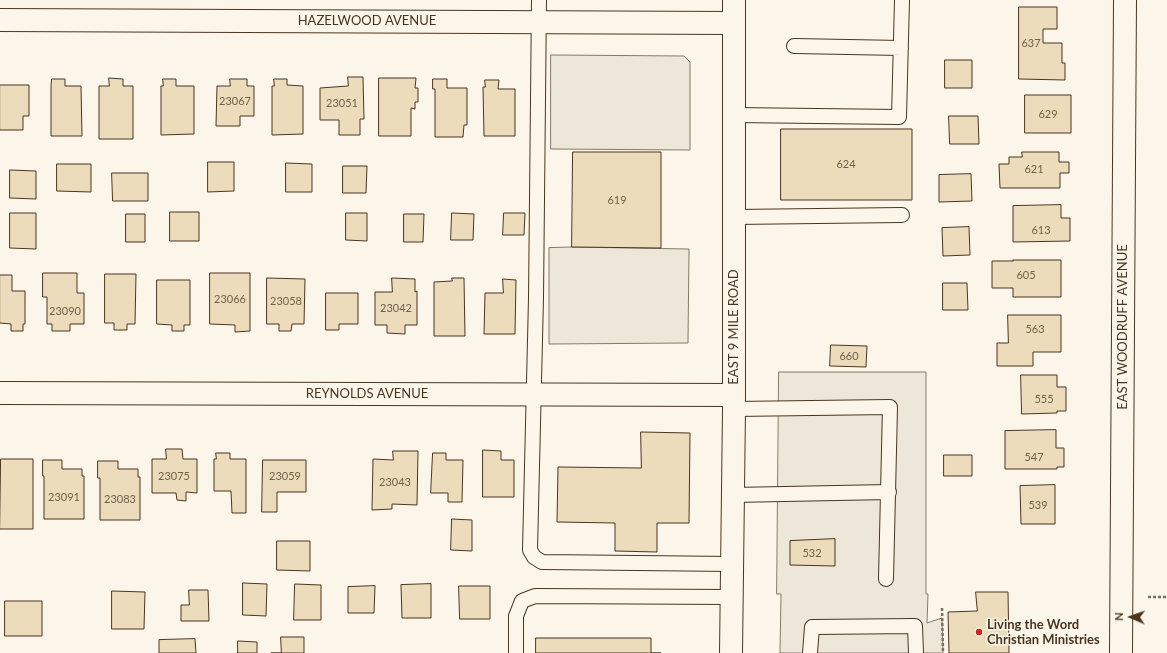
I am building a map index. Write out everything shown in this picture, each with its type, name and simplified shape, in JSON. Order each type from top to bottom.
[{"type":"street","name":"EAST 9 MILE ROAD","points":[[731,653],[734,402],[734,0]]},
{"type":"street","name":"EAST WOODRUFF AVENUE","points":[[1121,653],[1125,0]]},
{"type":"street","name":"HAZELWOOD AVENUE","points":[[0,20],[734,23]]},
{"type":"street","name":"REYNOLDS AVENUE","points":[[0,393],[534,394],[734,402]]},
{"type":"lane","points":[[539,0],[534,394],[530,550],[534,557],[542,562],[732,564]]},
{"type":"lane","points":[[734,115],[899,117],[902,0]]},
{"type":"lane","points":[[794,46],[901,48]]},
{"type":"lane","points":[[734,217],[902,215]]},
{"type":"lane","points":[[734,402],[890,407],[886,579]]},
{"type":"lane","points":[[732,495],[889,492]]},
{"type":"lane","points":[[516,653],[516,616],[522,601],[535,596],[732,597]]},
{"type":"lane","points":[[810,653],[812,628],[915,626],[916,653]]},
{"type":"path","points":[[942,608],[943,653]]},
{"type":"shaded area","points":[[551,55],[684,56],[690,62],[690,150],[551,149]]},
{"type":"shaded area","points":[[549,248],[689,249],[688,343],[549,344]]},
{"type":"shaded area","points":[[779,372],[926,372],[927,623],[942,618],[943,653],[780,653],[781,594],[777,594]]},
{"type":"building","points":[[1019,7],[1057,7],[1057,29],[1043,29],[1043,43],[1062,43],[1062,63],[1065,63],[1065,80],[1019,79]]},
{"type":"building","points":[[945,60],[972,60],[972,88],[945,88]]},
{"type":"building","points":[[348,77],[363,77],[364,119],[360,119],[360,135],[339,135],[339,120],[320,120],[320,88],[348,86]]},
{"type":"building","points":[[109,78],[123,79],[123,86],[133,86],[133,139],[99,139],[99,86],[109,86]]},
{"type":"building","points":[[379,78],[416,78],[415,88],[418,88],[418,102],[415,102],[415,109],[411,108],[411,136],[379,136]]},
{"type":"building","points":[[52,79],[65,79],[65,86],[81,86],[82,136],[51,136]]},
{"type":"building","points":[[163,79],[176,79],[176,86],[194,86],[194,134],[161,135],[161,86],[163,86]]},
{"type":"building","points":[[230,79],[247,79],[247,86],[254,86],[254,116],[240,116],[240,126],[216,126],[217,86],[230,86]]},
{"type":"building","points":[[274,79],[287,79],[287,85],[303,86],[303,134],[272,135],[272,86],[274,86]]},
{"type":"building","points":[[433,79],[447,79],[447,88],[467,88],[467,125],[464,125],[463,137],[435,137],[435,89],[433,89]]},
{"type":"building","points":[[485,80],[499,80],[498,89],[515,89],[515,136],[484,136],[483,87],[485,87]]},
{"type":"building","points":[[0,85],[29,85],[29,116],[23,116],[23,130],[0,130]]},
{"type":"building","points":[[1025,95],[1071,95],[1071,133],[1025,133]]},
{"type":"building","points":[[949,116],[978,116],[979,144],[950,144]]},
{"type":"building","points":[[781,129],[912,129],[912,200],[781,200]]},
{"type":"building","points":[[573,152],[661,152],[661,248],[572,247]]},
{"type":"building","points":[[1022,152],[1059,152],[1059,162],[1069,162],[1069,173],[1060,173],[1060,188],[1000,188],[999,164],[1009,164],[1009,157],[1022,157]]},
{"type":"building","points":[[208,162],[234,162],[234,191],[208,192]]},
{"type":"building","points":[[286,163],[312,164],[312,192],[286,192]]},
{"type":"building","points":[[57,164],[91,164],[91,192],[57,191]]},
{"type":"building","points":[[343,166],[367,166],[366,193],[343,193]]},
{"type":"building","points":[[10,170],[36,171],[36,199],[10,198]]},
{"type":"building","points":[[112,173],[148,173],[148,201],[113,201]]},
{"type":"building","points":[[971,174],[972,201],[939,202],[939,175]]},
{"type":"building","points":[[1061,205],[1061,218],[1070,218],[1070,241],[1013,242],[1013,206]]},
{"type":"building","points":[[170,212],[199,212],[199,241],[170,241]]},
{"type":"building","points":[[10,213],[36,213],[36,249],[10,248]]},
{"type":"building","points":[[346,213],[367,213],[367,241],[346,240]]},
{"type":"building","points":[[452,213],[474,214],[473,240],[451,240]]},
{"type":"building","points":[[504,213],[525,213],[524,235],[503,235]]},
{"type":"building","points":[[126,214],[145,214],[145,242],[126,242]]},
{"type":"building","points":[[404,214],[424,214],[423,242],[404,242]]},
{"type":"building","points":[[969,227],[970,255],[943,256],[942,228]]},
{"type":"building","points":[[1061,260],[1061,297],[1013,297],[1013,288],[992,288],[992,261]]},
{"type":"building","points":[[43,273],[77,273],[77,293],[84,293],[84,324],[70,324],[70,331],[52,331],[52,324],[47,324],[47,297],[43,297]]},
{"type":"building","points":[[210,273],[250,273],[250,331],[235,332],[235,325],[210,324]]},
{"type":"building","points":[[105,274],[136,274],[135,324],[127,324],[127,330],[114,330],[114,323],[105,323]]},
{"type":"building","points":[[0,275],[12,275],[12,291],[25,291],[25,324],[23,324],[23,331],[11,331],[11,324],[0,323]]},
{"type":"building","points":[[267,278],[305,279],[304,324],[292,324],[291,331],[279,331],[279,324],[267,324]]},
{"type":"building","points":[[392,278],[415,279],[415,292],[417,291],[417,325],[405,325],[405,334],[387,333],[387,325],[375,325],[375,292],[392,292]]},
{"type":"building","points":[[452,278],[464,278],[465,336],[434,336],[434,282],[452,281]]},
{"type":"building","points":[[503,279],[516,280],[515,334],[484,334],[485,293],[503,293]]},
{"type":"building","points":[[157,280],[190,280],[190,325],[184,325],[184,331],[172,331],[172,325],[157,324]]},
{"type":"building","points":[[943,283],[967,283],[968,310],[943,310]]},
{"type":"building","points":[[326,293],[358,293],[358,324],[339,324],[339,330],[326,330]]},
{"type":"building","points":[[1008,315],[1061,315],[1061,352],[1033,352],[1033,366],[997,366],[997,343],[1008,343]]},
{"type":"building","points":[[831,345],[867,346],[866,367],[830,366]]},
{"type":"building","points":[[1021,375],[1057,375],[1057,387],[1066,387],[1066,411],[1057,411],[1057,413],[1022,414]]},
{"type":"building","points":[[1056,430],[1056,448],[1064,448],[1064,467],[1057,467],[1057,469],[1005,469],[1005,431]]},
{"type":"building","points":[[641,432],[690,433],[689,523],[657,523],[657,552],[615,551],[615,523],[557,522],[558,467],[641,468]]},
{"type":"building","points":[[166,449],[182,449],[183,459],[197,459],[197,493],[186,492],[186,501],[177,500],[176,493],[152,493],[152,459],[166,459]]},
{"type":"building","points":[[483,450],[501,451],[501,460],[514,460],[514,497],[483,497]]},
{"type":"building","points":[[393,451],[418,451],[417,505],[392,504],[392,509],[372,510],[373,459],[393,460]]},
{"type":"building","points":[[216,453],[230,453],[230,459],[246,459],[246,513],[232,513],[231,491],[214,491],[214,459],[216,459]]},
{"type":"building","points":[[433,453],[446,453],[446,460],[463,460],[462,502],[448,502],[448,493],[431,493]]},
{"type":"building","points":[[944,455],[972,455],[972,476],[944,476]]},
{"type":"building","points":[[1,459],[33,459],[33,529],[0,529]]},
{"type":"building","points":[[43,460],[62,460],[62,469],[82,469],[82,476],[84,476],[84,519],[44,519]]},
{"type":"building","points":[[263,460],[306,460],[306,492],[277,492],[277,512],[262,512]]},
{"type":"building","points":[[98,461],[118,461],[118,469],[138,469],[138,477],[140,477],[140,520],[100,520],[100,478],[98,478]]},
{"type":"building","points":[[1055,485],[1055,524],[1021,524],[1020,486]]},
{"type":"building","points":[[452,519],[472,520],[472,551],[451,550]]},
{"type":"building","points":[[835,539],[835,566],[790,565],[790,541]]},
{"type":"building","points":[[277,541],[310,541],[310,571],[277,570]]},
{"type":"building","points":[[243,583],[267,584],[266,616],[243,615]]},
{"type":"building","points":[[295,584],[321,585],[321,620],[294,620]]},
{"type":"building","points":[[431,584],[431,618],[402,618],[401,585]]},
{"type":"building","points":[[375,586],[374,613],[348,613],[348,587]]},
{"type":"building","points":[[459,586],[490,586],[490,619],[460,619]]},
{"type":"building","points":[[189,590],[208,590],[209,621],[181,621],[181,605],[189,605]]},
{"type":"building","points":[[112,591],[145,592],[144,629],[112,629]]},
{"type":"building","name":"Living the Word Christian Ministries","points":[[976,592],[1008,592],[1009,653],[949,653],[948,612],[977,611]]},
{"type":"building","points":[[5,601],[42,601],[42,636],[5,636]]},
{"type":"building","points":[[281,637],[304,637],[304,653],[281,653]]},
{"type":"building","points":[[536,638],[651,638],[651,653],[536,653]]},
{"type":"building","points":[[195,639],[196,653],[159,653],[159,640]]},
{"type":"building","points":[[238,641],[257,642],[257,653],[238,653]]},
{"type":"place","name":"Living the Word Christian Ministries","points":[[979,632]]}]
